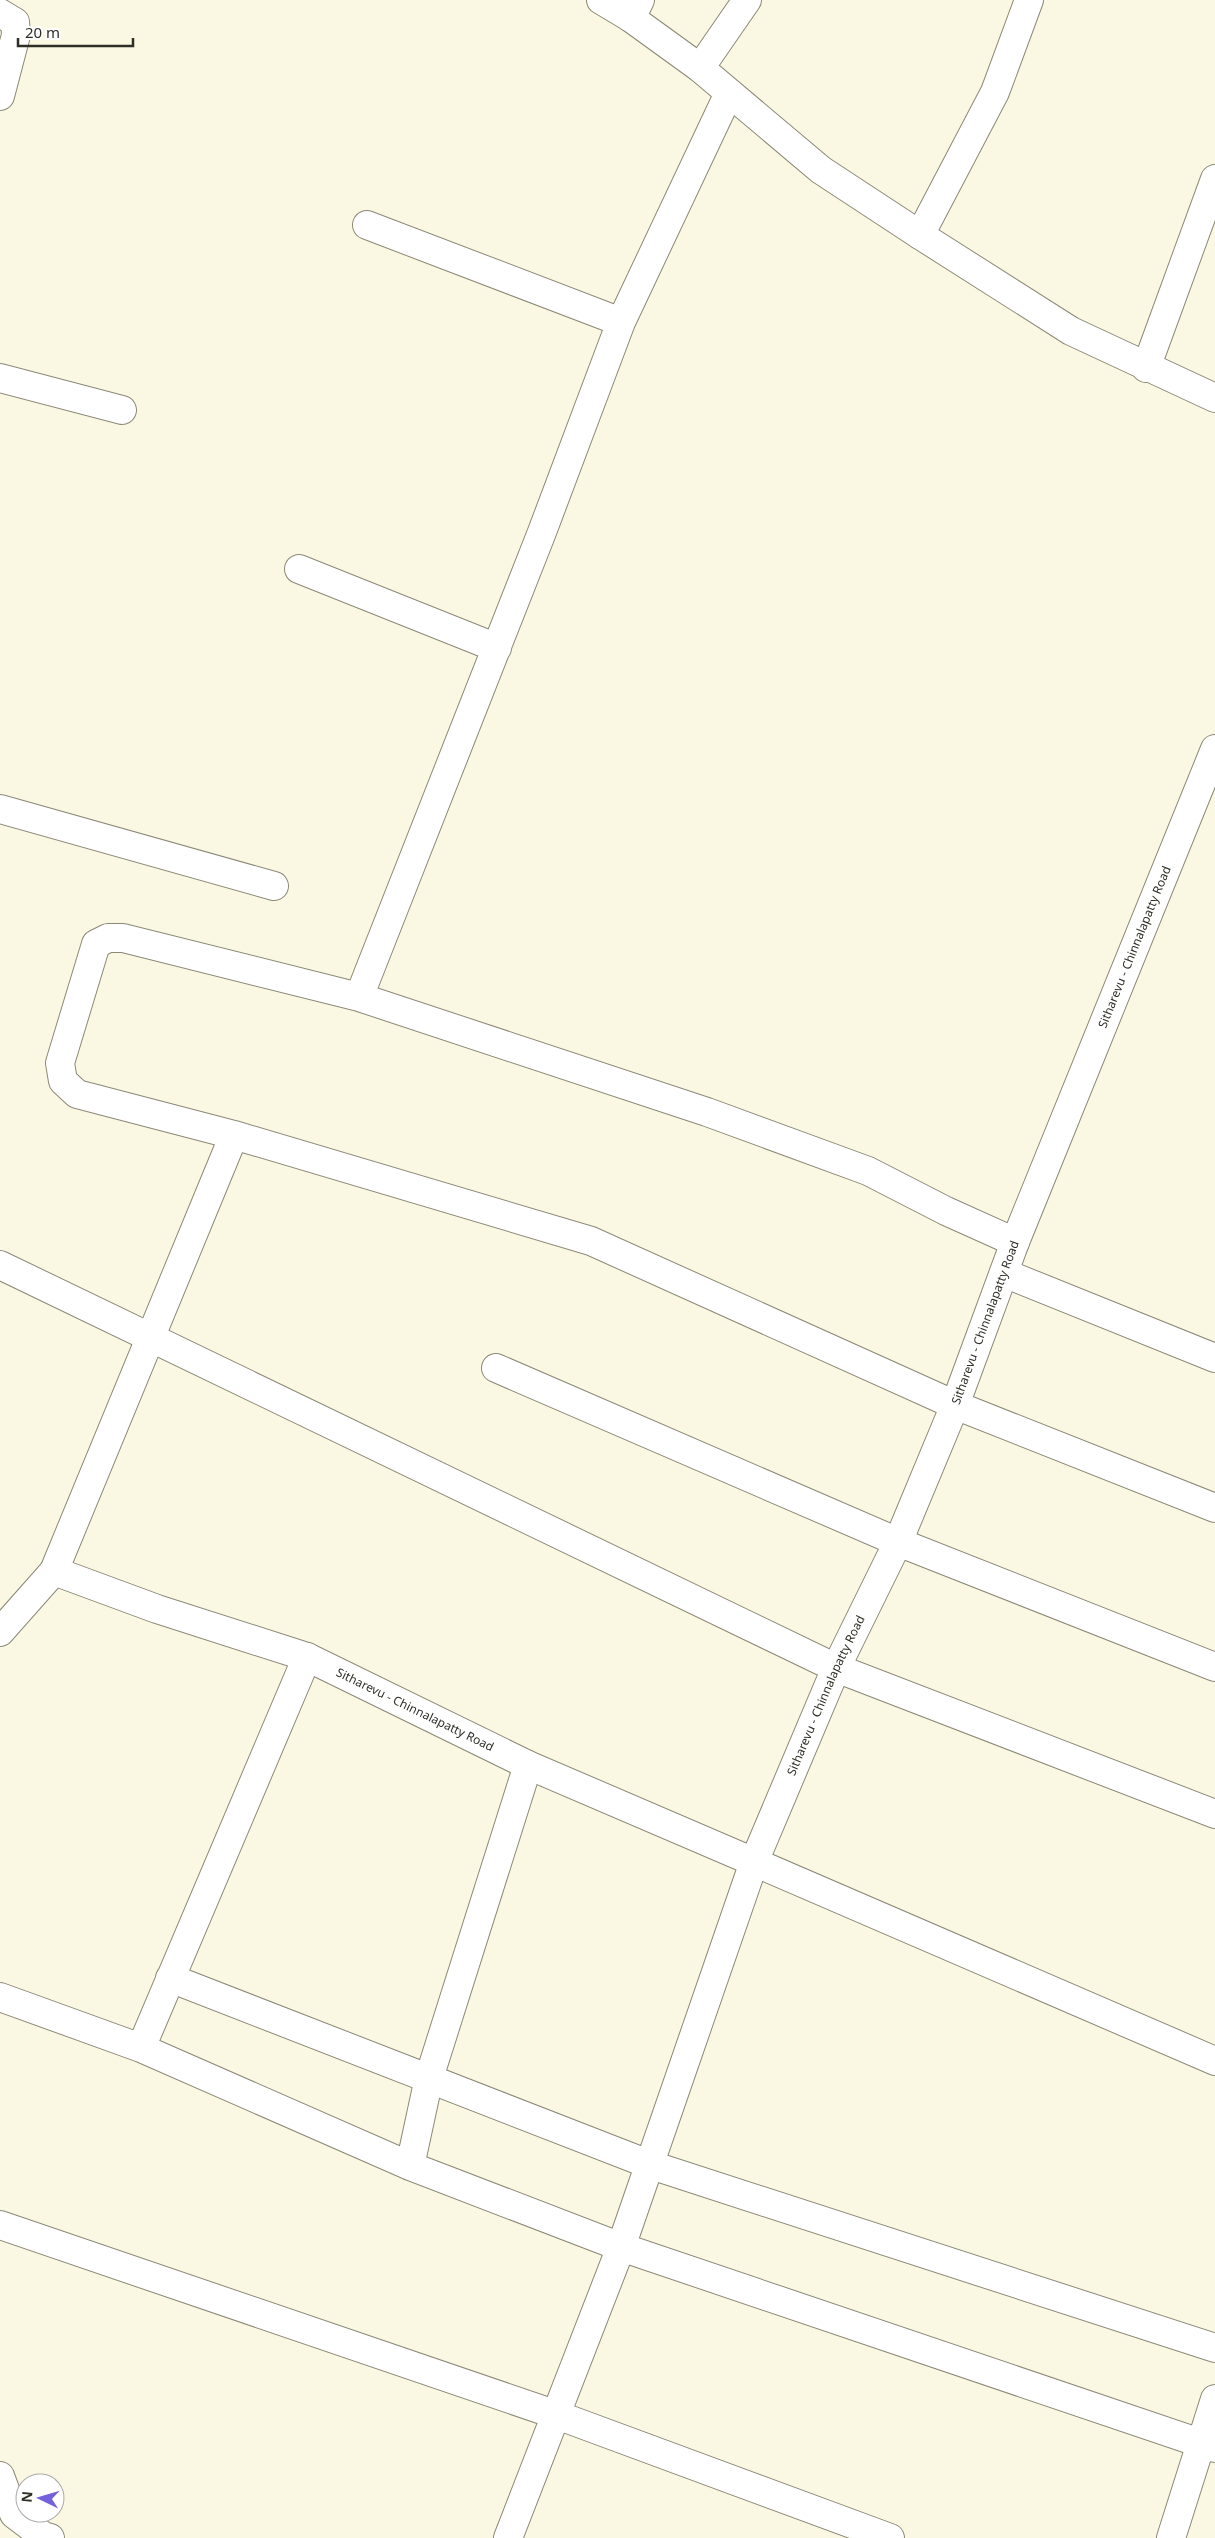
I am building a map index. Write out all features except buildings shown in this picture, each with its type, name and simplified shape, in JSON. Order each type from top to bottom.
[{"type":"street","points":[[601,0],[636,9],[700,68],[821,170],[920,235],[1071,331],[1146,368],[1215,398]]},
{"type":"street","points":[[700,68],[747,0]]},
{"type":"street","points":[[920,235],[995,92],[1029,0]]},
{"type":"street","points":[[0,13],[15,22],[16,35],[0,96]]},
{"type":"street","points":[[359,998],[497,648],[621,322],[729,93]]},
{"type":"street","points":[[1146,368],[1215,179]]},
{"type":"street","points":[[367,225],[621,322]]},
{"type":"street","points":[[0,378],[122,410]]},
{"type":"street","points":[[299,569],[497,648]]},
{"type":"street","name":"Sitharevu - Chinnalapatty Road","points":[[54,1571],[157,1609],[307,1657],[528,1765],[754,1862],[836,1668],[898,1542],[955,1405],[1015,1242],[1215,749]]},
{"type":"street","points":[[0,810],[274,886]]},
{"type":"street","points":[[1015,1242],[946,1211],[868,1171],[707,1112],[359,998],[123,938],[108,938],[96,944],[60,1063],[63,1081],[77,1094],[234,1135],[591,1241],[955,1405],[1215,1508]]},
{"type":"street","points":[[0,1632],[54,1571],[234,1135]]},
{"type":"street","points":[[0,1265],[836,1668],[1215,1814]]},
{"type":"street","points":[[1004,1273],[1215,1358]]},
{"type":"street","points":[[496,1368],[898,1542],[1215,1667]]},
{"type":"street","points":[[141,2048],[307,1657]]},
{"type":"street","points":[[410,2166],[429,2078],[528,1765]]},
{"type":"street","points":[[508,2538],[557,2415],[651,2165],[754,1862],[1215,2061]]},
{"type":"street","points":[[170,1978],[651,2165],[1215,2348]]},
{"type":"street","points":[[0,1997],[141,2048],[410,2166],[621,2247],[1207,2445]]},
{"type":"street","points":[[0,2224],[557,2415],[890,2538]]},
{"type":"street","points":[[1171,2538],[1207,2445],[1215,2399]]},
{"type":"street","points":[[0,2476],[14,2514],[43,2536],[50,2538]]}]
